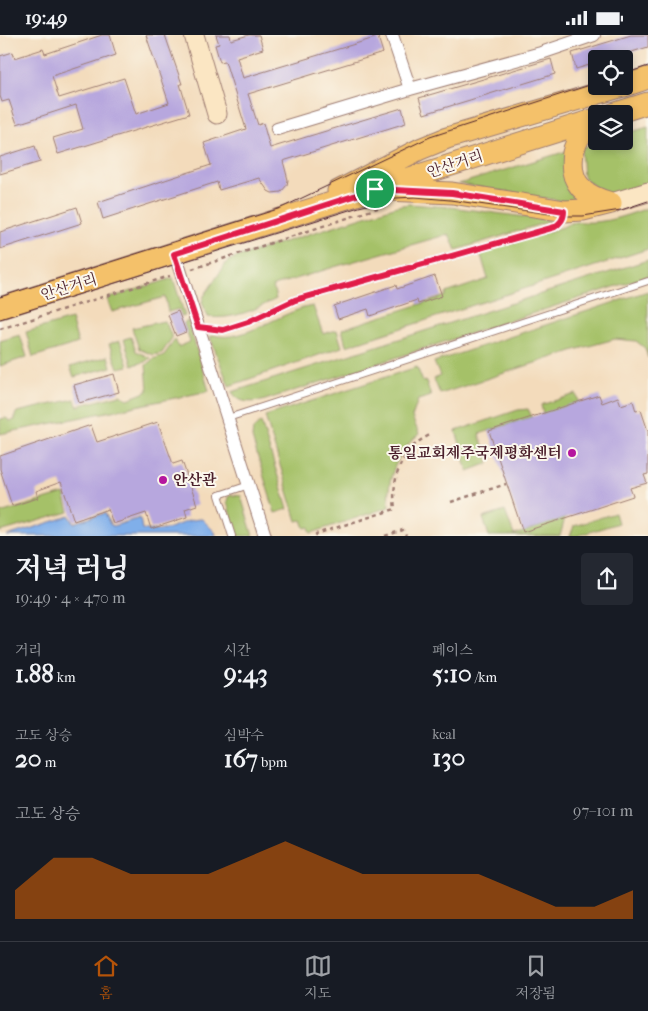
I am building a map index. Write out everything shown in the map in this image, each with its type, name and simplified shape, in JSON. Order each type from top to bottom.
[{"type":"main road","points":[[633,83],[648,78]]},
{"type":"main road","points":[[291,216],[351,183],[420,149],[447,139],[593,95]]},
{"type":"main road","points":[[633,107],[645,103]]},
{"type":"main road","name":"안산거리","points":[[0,308],[178,263],[291,216],[588,121]]},
{"type":"main road","points":[[588,127],[573,153],[575,179],[582,191],[594,199],[611,203]]},
{"type":"main road","points":[[375,189],[452,193],[564,211],[583,210],[611,203]]},
{"type":"street","points":[[194,35],[217,114]]},
{"type":"street","points":[[392,35],[410,89]]},
{"type":"street","points":[[277,129],[410,89],[541,53],[594,35]]},
{"type":"street","points":[[611,203],[648,192]]},
{"type":"street","points":[[178,263],[265,536]]},
{"type":"lane","points":[[198,327],[223,330],[248,322],[295,300],[555,227],[563,219],[564,211]]},
{"type":"lane","points":[[228,418],[648,281]]},
{"type":"lane","points":[[232,536],[219,495],[249,485]]},
{"type":"path","points":[[0,329],[178,263],[392,204]]},
{"type":"path","points":[[317,536],[316,534],[395,509],[394,484],[402,460],[411,446],[420,439],[430,435]]},
{"type":"path","points":[[451,501],[506,484]]},
{"type":"path","points":[[385,536],[402,530],[406,536]]},
{"type":"green space","points":[[648,127],[648,185],[619,194],[602,193],[583,177],[581,148],[588,146],[588,150],[633,150],[633,131]]},
{"type":"green space","points":[[567,151],[580,200],[574,203],[459,184]]},
{"type":"green space","points":[[409,204],[450,207],[548,220],[548,222],[456,250],[449,234],[273,286],[276,299],[268,303],[235,316],[208,317],[202,302],[204,296],[227,262],[234,258],[397,206]]},
{"type":"green space","points":[[648,208],[648,249],[346,346],[342,329],[446,296],[446,293],[488,279],[480,252],[571,223],[608,220]]},
{"type":"green space","points":[[648,260],[648,276],[262,401],[249,402],[238,399],[232,392]]},
{"type":"green space","points":[[173,278],[185,316],[182,317],[179,309],[168,312],[165,297],[112,312],[107,299]]},
{"type":"green space","points":[[648,291],[648,358],[645,348],[636,341],[615,339],[578,349],[440,394],[434,379],[440,376],[434,362]]},
{"type":"green space","points":[[313,306],[323,334],[337,330],[342,347],[229,386],[210,337],[214,335],[225,337],[237,335],[289,313]]},
{"type":"green space","points":[[71,319],[78,343],[33,357],[26,332]]},
{"type":"green space","points":[[164,321],[172,338],[162,353],[153,355],[139,349],[132,328]]},
{"type":"green space","points":[[188,321],[209,391],[0,434],[0,419],[15,420],[17,412],[75,399],[77,406],[120,395],[128,399],[148,391],[146,365],[153,359],[164,355],[175,339],[178,347],[190,342],[184,323]]},
{"type":"green space","points":[[20,335],[27,357],[0,366],[0,341]]},
{"type":"green space","points":[[131,337],[136,351],[150,358],[145,362],[132,365],[124,339]]},
{"type":"green space","points":[[120,341],[128,366],[118,368],[109,344]]},
{"type":"green space","points":[[108,356],[111,367],[74,377],[70,367]]},
{"type":"green space","points":[[417,367],[423,382],[426,381],[431,396],[418,400],[412,417],[419,434],[405,449],[395,467],[389,487],[389,507],[311,533],[309,527],[305,528],[302,520],[297,521],[265,416]]},
{"type":"green space","points":[[576,394],[579,402],[543,414],[541,405]]},
{"type":"green space","points":[[528,409],[532,417],[479,434],[489,463],[468,471],[456,431],[518,410]]},
{"type":"green space","points":[[261,422],[288,509],[275,513],[252,438],[253,429]]},
{"type":"green space","points":[[64,494],[69,512],[0,532],[0,513]]},
{"type":"green space","points":[[231,495],[241,496],[253,536],[237,536],[227,502],[228,497]]},
{"type":"green space","points":[[505,511],[514,535],[565,518],[560,536],[489,536],[483,518]]},
{"type":"green space","points":[[615,513],[618,523],[577,536],[570,536],[574,526]]},
{"type":"water","points":[[105,513],[110,524],[113,526],[140,518],[142,529],[151,531],[202,519],[215,532],[216,536],[7,536],[70,516],[74,523]]},
{"type":"building","points":[[102,35],[110,35],[116,55],[52,76],[59,98],[124,78],[136,114],[169,103],[146,35],[165,35],[182,84],[180,84],[189,114],[58,154],[53,138],[83,129],[76,105],[17,124],[9,100],[2,102],[0,96],[0,56],[13,52],[15,58],[43,49],[45,54]]},
{"type":"building","points":[[216,35],[230,35],[231,40],[249,35],[259,35],[263,49],[237,57],[243,78],[378,37],[383,53],[248,94],[258,125],[263,123],[270,148],[402,108],[406,123],[283,161],[288,180],[287,185],[281,192],[272,193],[268,191],[259,178],[219,190],[217,182],[103,219],[98,202],[211,165],[204,143],[246,129],[225,61],[220,62],[215,45],[219,44]]},
{"type":"building","points":[[631,35],[648,35],[648,47],[633,52],[633,50],[588,50],[588,65],[576,69],[572,53]]},
{"type":"building","points":[[551,59],[555,74],[424,114],[419,98]]},
{"type":"building","points":[[35,146],[40,162],[0,174],[0,157]]},
{"type":"building","points":[[77,207],[82,223],[0,249],[0,232]]},
{"type":"building","points":[[435,276],[442,296],[418,304],[417,300],[370,316],[368,309],[338,319],[334,306],[396,285],[397,289]]},
{"type":"building","points":[[178,311],[186,332],[176,336],[168,315]]},
{"type":"building","points":[[114,374],[119,392],[79,403],[74,385]]},
{"type":"building","name":"통일교회제주국제평화센터","points":[[599,395],[602,403],[618,397],[621,405],[633,401],[636,411],[641,410],[648,431],[648,474],[644,475],[647,483],[630,488],[633,496],[523,532],[489,431]]},
{"type":"building","points":[[158,422],[173,464],[182,461],[197,505],[185,509],[187,517],[151,529],[146,513],[113,524],[108,509],[74,521],[61,482],[36,491],[38,498],[12,506],[0,469],[0,456],[91,425],[97,442]]},
{"type":"tram line","points":[[633,71],[648,66]]},
{"type":"tram line","points":[[0,297],[281,208],[430,137],[588,86]]},
{"type":"tram line","points":[[0,319],[359,207],[396,198],[415,197],[450,200],[564,216],[583,216],[621,210],[648,201]]},
{"type":"place","name":"통일교회제주국제평화센터","points":[[572,453]]},
{"type":"place","name":"안산관","points":[[163,480]]},
{"type":"route","points":[[375,189],[452,193],[564,211],[564,216],[555,227],[295,300],[248,322],[223,330],[198,327],[174,254],[375,189]]}]
